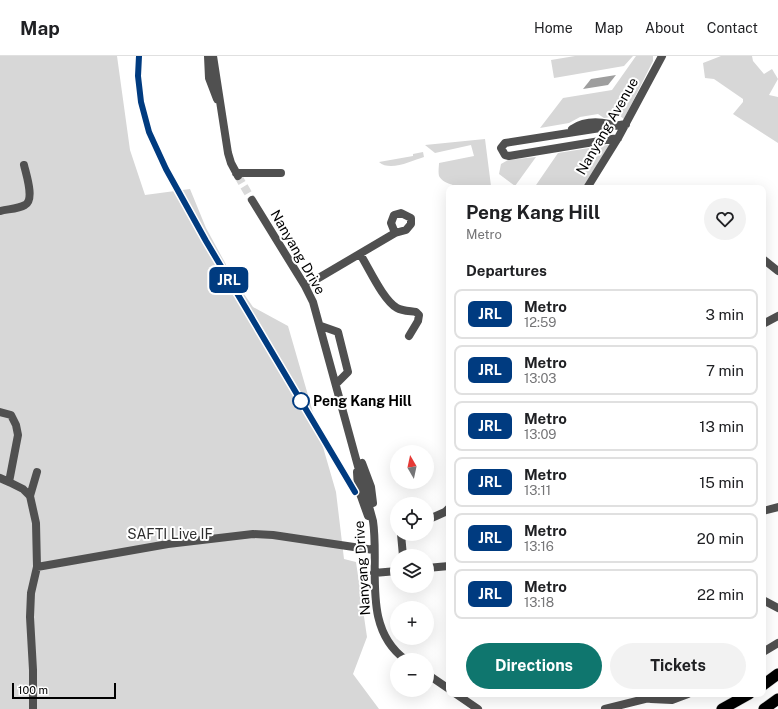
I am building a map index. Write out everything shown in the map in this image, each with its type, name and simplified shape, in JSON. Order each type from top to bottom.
[{"type":"highway","points":[[766,683],[778,674]]},
{"type":"highway","points":[[722,709],[744,697]]},
{"type":"highway","points":[[764,709],[778,699]]},
{"type":"street","points":[[208,56],[209,78],[220,105]]},
{"type":"street","points":[[213,56],[228,153],[237,175],[281,172]]},
{"type":"street","points":[[216,73],[218,56]]},
{"type":"street","name":"Nanyang Avenue","points":[[589,185],[626,124],[662,56]]},
{"type":"street","points":[[618,138],[509,156],[505,156],[501,148],[505,143],[626,124]]},
{"type":"street","points":[[562,133],[565,147]]},
{"type":"street","points":[[0,211],[25,206],[29,202],[30,196],[24,165]]},
{"type":"street","name":"Nanyang Drive","points":[[251,198],[305,286],[321,326],[373,521],[375,533],[374,573],[377,613],[381,628],[394,650],[398,653]]},
{"type":"street","points":[[305,286],[395,233]]},
{"type":"street","points":[[360,254],[382,291],[393,305],[398,309],[416,312],[419,315],[418,321],[408,336]]},
{"type":"street","points":[[766,261],[778,271]]},
{"type":"street","points":[[766,322],[778,316]]},
{"type":"street","points":[[321,326],[338,332],[348,372],[336,384]]},
{"type":"street","points":[[0,412],[11,415],[16,425],[18,435],[9,482]]},
{"type":"street","points":[[355,452],[362,464],[370,487],[373,521]]},
{"type":"street","points":[[358,466],[358,488],[375,533]]},
{"type":"street","points":[[33,709],[33,670],[30,617],[32,593],[37,567],[36,523],[30,496],[36,472]]},
{"type":"street","points":[[0,478],[23,489],[30,496]]},
{"type":"street","points":[[766,510],[778,507]]},
{"type":"street","points":[[434,517],[446,511]]},
{"type":"street","points":[[37,567],[168,544],[253,534],[273,535],[374,550]]},
{"type":"street","points":[[434,567],[446,566]]},
{"type":"street","points":[[374,573],[390,572]]},
{"type":"street","points":[[766,602],[778,608]]},
{"type":"street","points":[[766,650],[778,642]]},
{"type":"street","points":[[434,679],[446,687]]},
{"type":"street","points":[[460,697],[478,709]]},
{"type":"street","points":[[605,709],[653,697]]},
{"type":"street","points":[[649,698],[672,700],[680,697]]},
{"type":"green space","name":"SAFTI Live IF","points":[[0,56],[117,56],[130,150],[145,195],[190,189],[206,228],[235,281],[253,307],[288,326],[336,492],[344,559],[356,562],[367,637],[353,674],[379,709],[0,709]]},
{"type":"green space","points":[[575,56],[633,56],[624,66],[554,78],[551,60]]},
{"type":"green space","points":[[636,56],[653,56],[653,61],[624,119],[620,116],[604,118],[598,114],[580,117],[569,123],[540,128],[563,98],[612,90]]},
{"type":"green space","points":[[721,56],[752,56],[753,61],[764,74],[772,69],[778,79],[769,95],[778,97],[778,143],[733,114],[743,102],[743,99],[714,79],[705,78],[703,63]]},
{"type":"green space","points":[[485,139],[491,185],[452,185],[445,182],[439,176],[439,163],[474,156],[471,145],[435,153],[425,145]]},
{"type":"green space","points":[[614,144],[589,185],[536,185],[558,153]]},
{"type":"green space","points":[[423,152],[424,157],[401,165],[389,166],[379,162],[413,156],[413,154]]},
{"type":"green space","points":[[536,157],[516,185],[499,174],[501,164],[508,160]]},
{"type":"shaded area","points":[[616,75],[608,85],[583,89],[591,79]]},
{"type":"tunnel","points":[[238,176],[252,200]]},
{"type":"metro line","name":"JRL","points":[[139,56],[138,76],[141,102],[149,132],[166,169],[206,241],[355,492]]},
{"type":"place","name":"Peng Kang Hill","points":[[301,401]]}]
